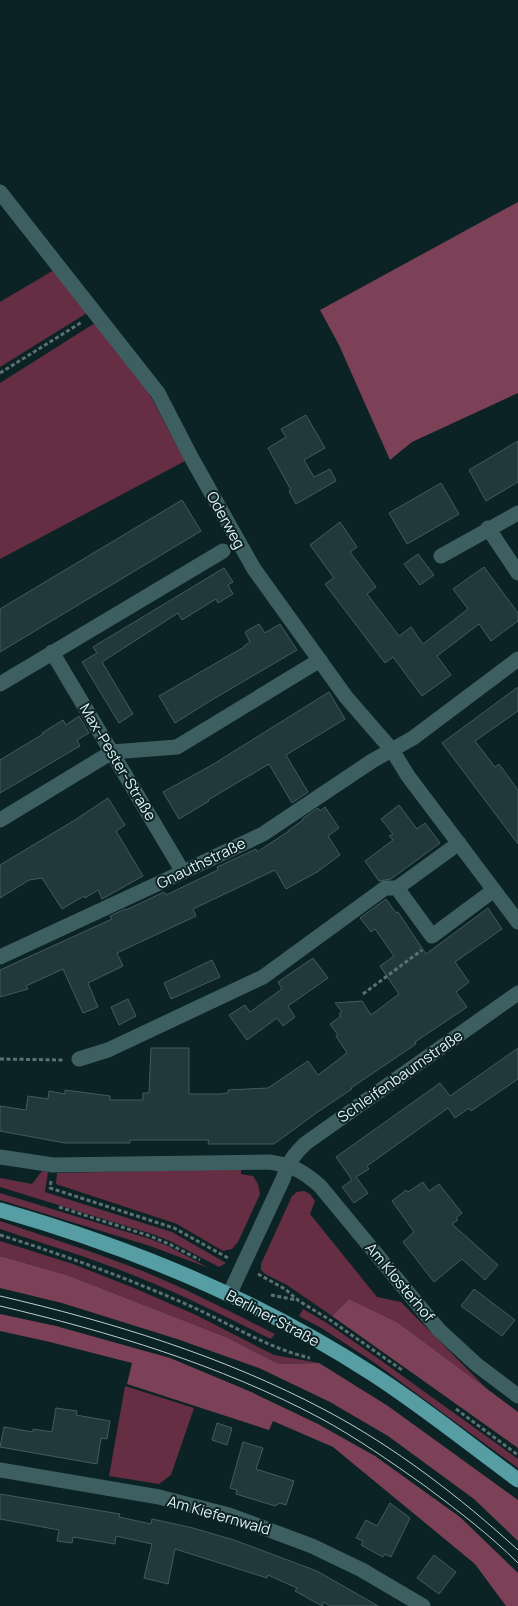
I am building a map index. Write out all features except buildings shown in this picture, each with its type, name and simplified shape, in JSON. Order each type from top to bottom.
[{"type":"main road","name":"Berliner Straße","points":[[0,1210],[169,1267],[287,1324],[371,1373],[518,1480]]},
{"type":"street","name":"Oderweg","points":[[0,192],[158,393],[191,457],[254,569],[346,697],[392,750],[408,776],[518,922]]},
{"type":"street","points":[[441,556],[488,528],[518,513]]},
{"type":"street","points":[[488,528],[518,573]]},
{"type":"street","points":[[0,684],[222,551]]},
{"type":"street","name":"Max-Pester-Straße","points":[[52,652],[184,872]]},
{"type":"street","name":"Gnauthstraße","points":[[0,957],[263,834],[372,761],[413,738],[518,659]]},
{"type":"street","points":[[0,820],[112,752],[177,747],[320,660]]},
{"type":"street","points":[[79,1059],[108,1050],[262,976],[385,888],[398,888],[459,843]]},
{"type":"street","points":[[398,888],[432,936],[494,890]]},
{"type":"street","name":"Schleifenbaumstraße","points":[[229,1295],[283,1179],[287,1165],[295,1153],[306,1143],[518,993]]},
{"type":"street","points":[[0,1157],[53,1165],[249,1162],[287,1165]]},
{"type":"street","name":"Am Klosterhof","points":[[287,1165],[306,1173],[320,1186],[439,1330],[477,1365],[518,1396]]},
{"type":"street","name":"Am Kiefernwald","points":[[0,1470],[159,1497],[229,1515],[312,1546],[362,1570],[423,1606]]},
{"type":"path","points":[[0,373],[95,314]]},
{"type":"path","points":[[362,994],[428,946],[432,936]]},
{"type":"path","points":[[0,1059],[79,1059]]},
{"type":"path","points":[[53,1165],[50,1188],[174,1228],[285,1288],[299,1301]]},
{"type":"path","points":[[0,1235],[136,1282],[275,1347]]},
{"type":"shaded area","points":[[518,202],[518,393],[412,442],[390,460],[339,345],[320,310]]},
{"type":"shaded area","points":[[54,270],[87,313],[0,367],[0,302]]},
{"type":"shaded area","points":[[95,323],[123,355],[151,397],[185,461],[0,559],[0,383]]},
{"type":"shaded area","points":[[241,1169],[241,1174],[253,1176],[258,1184],[260,1194],[238,1242],[232,1249],[223,1251],[177,1224],[56,1184],[57,1173]]},
{"type":"shaded area","points":[[42,1171],[48,1172],[45,1192],[172,1232],[226,1263],[219,1267],[170,1241],[152,1234],[0,1187],[0,1178],[32,1184]]},
{"type":"shaded area","points":[[304,1191],[310,1194],[315,1201],[310,1214],[377,1297],[401,1302],[488,1390],[397,1322],[349,1299],[332,1316],[287,1285],[261,1270],[261,1264],[292,1196],[297,1192]]},
{"type":"shaded area","points":[[0,1193],[150,1239],[168,1246],[209,1268],[150,1246],[0,1200]]},
{"type":"shaded area","points":[[0,1221],[140,1270],[275,1334],[271,1339],[190,1300],[123,1271],[0,1229]]},
{"type":"shaded area","points":[[0,1241],[73,1264],[134,1288],[196,1315],[274,1355],[319,1363],[279,1364],[226,1337],[67,1275],[0,1256]]},
{"type":"shaded area","points":[[0,1256],[67,1275],[226,1337],[279,1364],[319,1363],[388,1406],[518,1500],[518,1541],[474,1499],[388,1436],[330,1402],[259,1368],[177,1339],[62,1303],[0,1288]]},
{"type":"shaded area","points":[[349,1299],[397,1322],[518,1412],[518,1448],[332,1316]]},
{"type":"shaded area","points":[[303,1309],[379,1359],[518,1459],[518,1468],[375,1363],[323,1329],[299,1316]]},
{"type":"shaded area","points":[[0,1314],[56,1326],[170,1358],[249,1391],[318,1424],[375,1456],[460,1517],[518,1573],[518,1606],[506,1606],[475,1564],[333,1447],[273,1421],[269,1430],[127,1384],[132,1363],[0,1331]]},
{"type":"shaded area","points":[[125,1386],[194,1408],[171,1475],[159,1484],[109,1476]]},
{"type":"tram line","points":[[0,1296],[84,1317],[166,1342],[247,1373],[325,1410],[377,1440],[426,1474],[518,1550]]},
{"type":"tram line","points":[[0,1306],[82,1327],[164,1352],[204,1366],[282,1399],[361,1442],[425,1486],[473,1523],[518,1563]]}]
